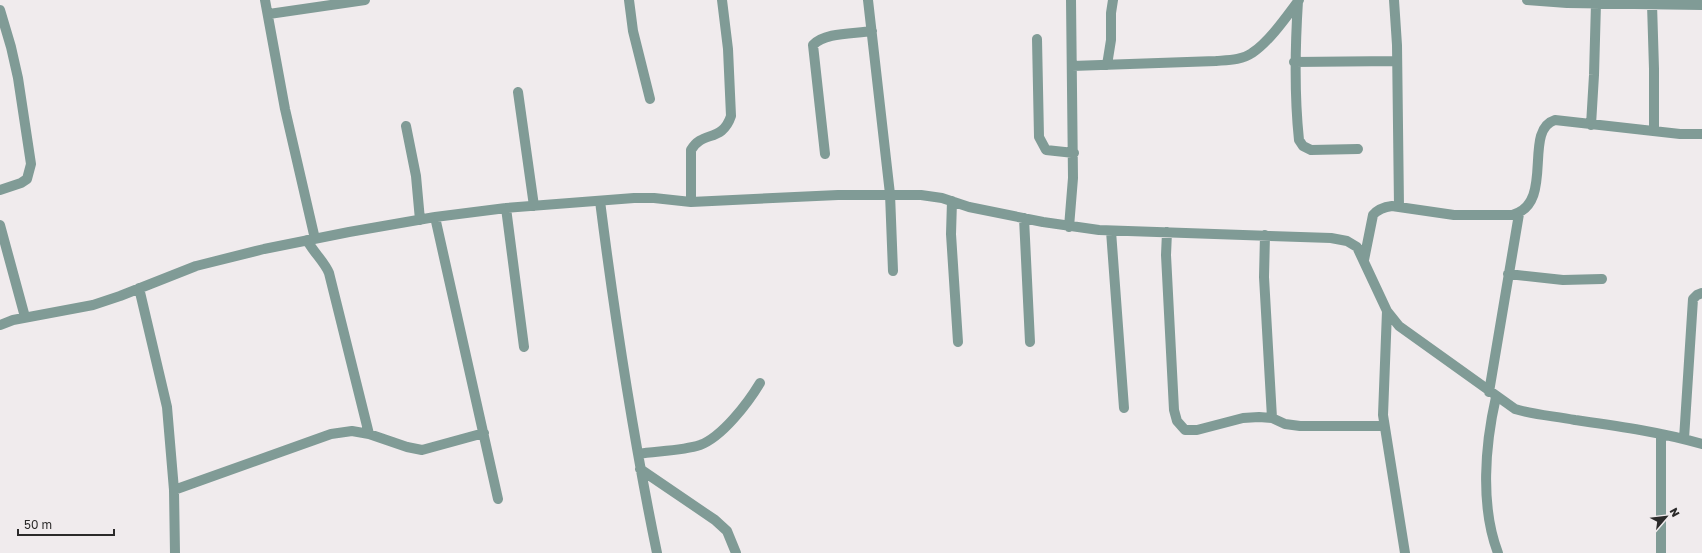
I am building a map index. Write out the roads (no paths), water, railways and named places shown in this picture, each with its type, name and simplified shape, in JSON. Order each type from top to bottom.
[{"type":"street","points":[[265,0],[269,14],[285,109],[312,250],[323,263],[329,274],[361,396],[369,434]]},
{"type":"street","points":[[269,14],[365,0]]},
{"type":"street","points":[[629,0],[633,31],[650,99]]},
{"type":"street","points":[[691,202],[691,150],[694,144],[700,140],[722,132],[728,126],[731,116],[728,49],[722,0]]},
{"type":"street","points":[[868,0],[890,194],[893,271]]},
{"type":"street","points":[[1070,227],[1074,152],[1071,0]]},
{"type":"street","points":[[1107,65],[1111,40],[1111,13],[1114,0]]},
{"type":"street","points":[[1394,0],[1397,61],[1399,207]]},
{"type":"street","points":[[1527,0],[1652,4],[1699,3]]},
{"type":"street","points":[[1072,66],[1238,59],[1252,53],[1264,42],[1299,1]]},
{"type":"street","points":[[1299,1],[1294,62],[1299,140],[1303,146],[1311,150],[1358,149]]},
{"type":"street","points":[[1591,125],[1596,3]]},
{"type":"street","points":[[1652,4],[1654,132]]},
{"type":"street","points":[[0,10],[18,78],[31,164],[30,173],[21,183],[0,190]]},
{"type":"street","points":[[825,154],[813,45],[818,40],[826,36],[872,31]]},
{"type":"street","points":[[1037,39],[1038,137],[1046,150],[1074,152]]},
{"type":"street","points":[[1294,62],[1397,61]]},
{"type":"street","points":[[518,92],[534,206]]},
{"type":"street","points":[[1498,553],[1489,509],[1486,476],[1493,395],[1508,274],[1519,214],[1531,201],[1536,190],[1543,127],[1549,122],[1555,120],[1654,132],[1702,134]]},
{"type":"street","points":[[406,126],[416,176],[420,220]]},
{"type":"street","points":[[0,325],[25,317],[93,304],[196,266],[264,249],[435,217],[506,208],[654,198],[691,202],[890,194],[921,195],[952,200],[970,207],[1070,227],[1111,231],[1264,235],[1347,241],[1357,247],[1387,311],[1399,326],[1514,409],[1528,414],[1574,420],[1684,439],[1702,444]]},
{"type":"street","points":[[952,200],[951,234],[958,342]]},
{"type":"street","points":[[600,201],[624,358],[629,407],[657,553]]},
{"type":"street","points":[[1364,260],[1373,215],[1384,207],[1399,207],[1454,215],[1500,216],[1519,214]]},
{"type":"street","points":[[506,208],[524,347]]},
{"type":"street","points":[[435,217],[498,499]]},
{"type":"street","points":[[1024,218],[1030,342]]},
{"type":"street","points":[[0,226],[25,317]]},
{"type":"street","points":[[1111,231],[1124,408]]},
{"type":"street","points":[[1167,232],[1166,255],[1174,410],[1177,421],[1184,430],[1197,430],[1243,418],[1259,416],[1272,418],[1285,424],[1300,426],[1384,426]]},
{"type":"street","points":[[1264,235],[1264,277],[1272,418]]},
{"type":"street","points":[[1508,274],[1563,280],[1602,279]]},
{"type":"street","points":[[139,288],[167,407],[174,490],[175,553]]},
{"type":"street","points":[[1684,439],[1693,299],[1702,293]]},
{"type":"street","points":[[1387,311],[1384,358],[1384,426],[1405,553]]},
{"type":"street","points":[[638,454],[698,446],[708,441],[746,404],[760,384]]},
{"type":"street","points":[[174,490],[331,434],[352,431],[369,434],[407,447],[422,450],[484,433]]},
{"type":"street","points":[[1661,435],[1661,553]]},
{"type":"street","points":[[640,469],[715,520],[727,531],[736,553]]}]
